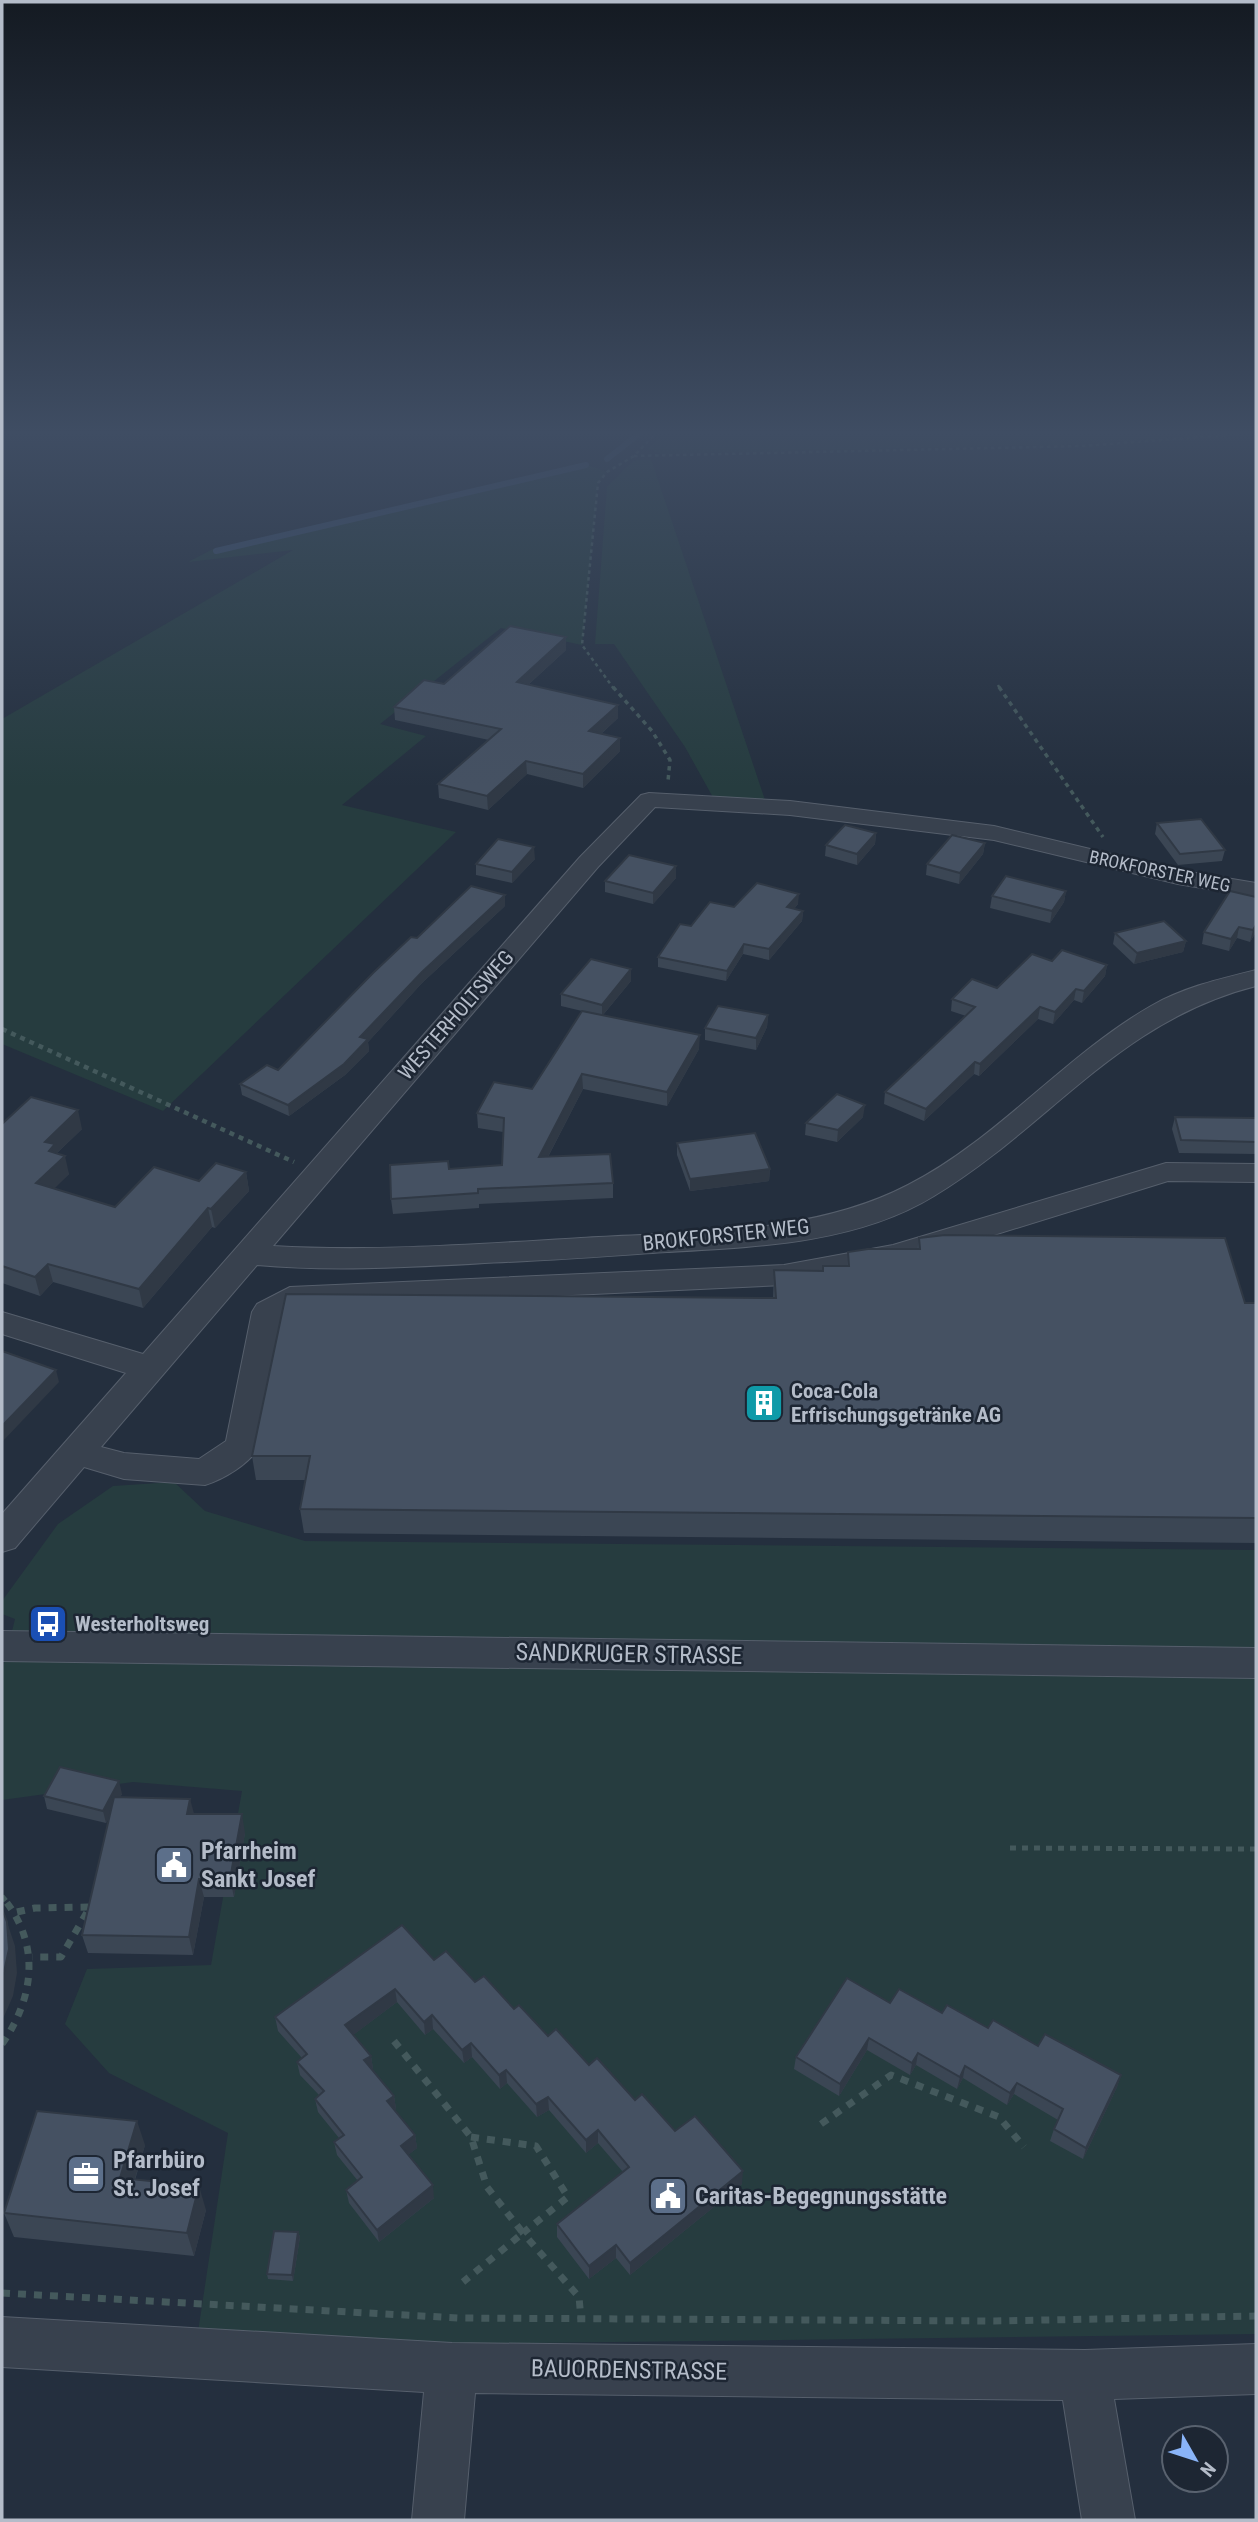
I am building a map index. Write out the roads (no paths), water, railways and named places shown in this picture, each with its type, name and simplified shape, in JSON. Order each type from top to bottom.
[{"type":"street","name":"BROKFORSTER WEG","points":[[649,800],[790,808],[994,833],[1178,877],[1256,890]]},
{"type":"street","name":"WESTERHOLTSWEG","points":[[7,1524],[77,1453],[589,862],[649,800]]},
{"type":"street","name":"BROKFORSTER WEG","points":[[249,1254],[293,1259],[536,1252],[790,1231],[855,1217],[920,1191],[972,1156],[1141,1023],[1175,1002],[1223,983],[1256,978]]},
{"type":"street","points":[[77,1453],[124,1466],[205,1472],[242,1447],[268,1312],[290,1297],[784,1275],[896,1255],[1166,1172],[1256,1173]]},
{"type":"street","points":[[2,1323],[150,1368]]},
{"type":"street","name":"SANDKRUGER STRASSE","points":[[2,1646],[1256,1663]]},
{"type":"street","name":"BAUORDENSTRASSE","points":[[2,2342],[452,2368],[1085,2375],[1256,2369]]},
{"type":"street","points":[[438,2520],[452,2368]]},
{"type":"street","points":[[1085,2375],[1108,2520]]},
{"type":"place","name":"Coca-Cola Erfrischungsgetränke AG","points":[[764,1403]]},
{"type":"place","name":"Westerholtsweg","points":[[48,1624]]},
{"type":"place","name":"Pfarrheim Sankt Josef","points":[[174,1865]]},
{"type":"place","name":"Pfarrbüro St. Josef","points":[[86,2174]]},
{"type":"place","name":"Caritas-Begegnungsstätte","points":[[668,2196]]}]
